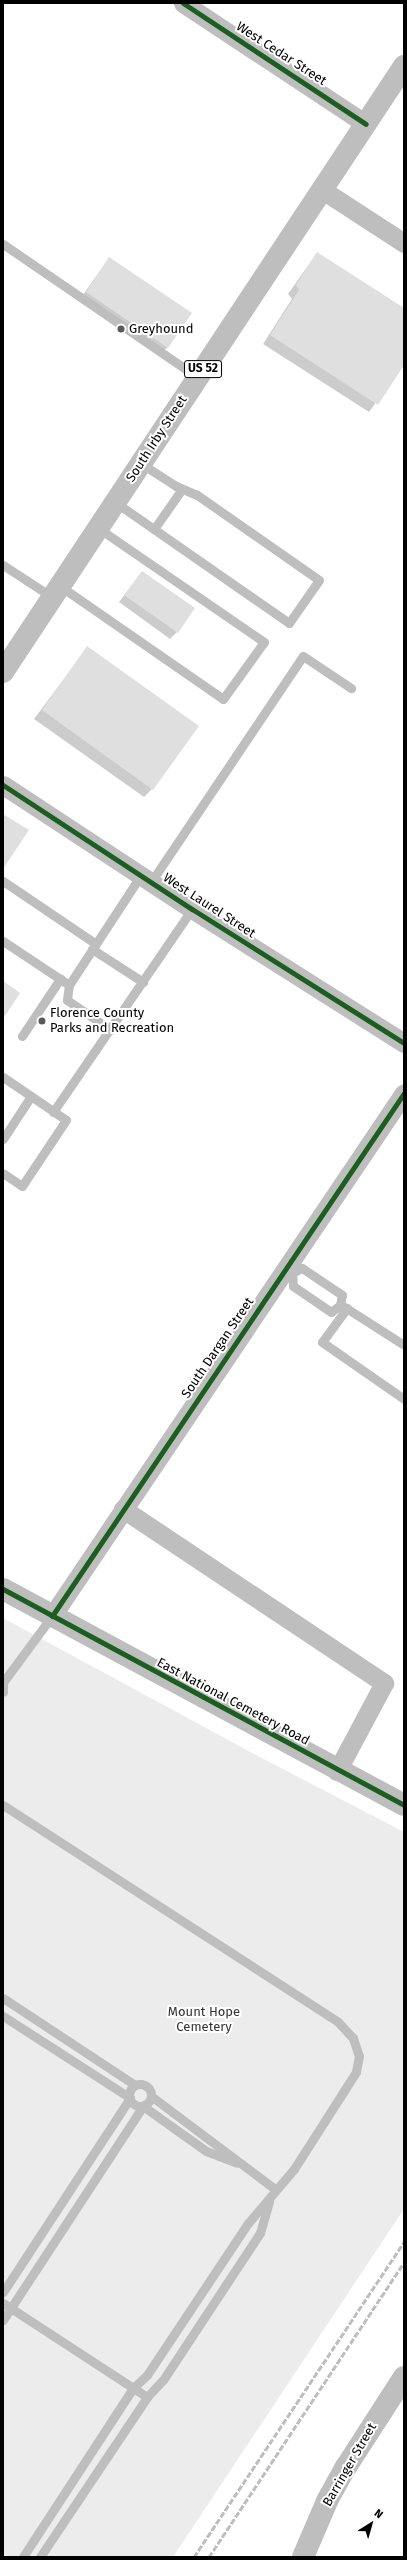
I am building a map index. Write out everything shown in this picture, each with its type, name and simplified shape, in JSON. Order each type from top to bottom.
[{"type":"main road","name":"South Irby Street","points":[[3,672],[321,189],[404,66]]},
{"type":"main road","name":"East National Cemetery Road","points":[[3,1589],[337,1771],[404,1805]]},
{"type":"main road","name":"Barringer Street","points":[[303,2557],[328,2499],[346,2467],[404,2377]]},
{"type":"street","name":"West Cedar Street","points":[[183,3],[366,124]]},
{"type":"street","points":[[321,189],[404,244]]},
{"type":"street","name":"West Laurel Street","points":[[3,785],[192,909],[404,1043]]},
{"type":"street","name":"South Dargan Street","points":[[52,1616],[123,1509],[289,1271],[404,1093]]},
{"type":"street","points":[[123,1509],[384,1683],[337,1771]]},
{"type":"lane","points":[[3,244],[197,377]]},
{"type":"lane","points":[[115,502],[289,623],[319,580],[197,495],[182,489],[140,463]]},
{"type":"lane","points":[[154,529],[182,489]]},
{"type":"lane","points":[[3,565],[56,592],[223,699],[264,642],[98,528]]},
{"type":"lane","points":[[111,1030],[67,1000],[69,985],[94,946],[146,878],[303,656],[351,688]]},
{"type":"lane","points":[[3,881],[143,982]]},
{"type":"lane","points":[[53,1112],[111,1030],[192,909]]},
{"type":"lane","points":[[3,941],[69,985]]},
{"type":"lane","points":[[22,1036],[60,979]]},
{"type":"lane","points":[[3,1077],[66,1120],[22,1186],[3,1173]]},
{"type":"lane","points":[[3,1139],[31,1096]]},
{"type":"lane","points":[[344,1307],[331,1312],[293,1286],[289,1271],[302,1268],[342,1295],[344,1307],[322,1342],[404,1399]]},
{"type":"lane","points":[[344,1307],[404,1346]]},
{"type":"lane","points":[[3,1692],[4,1681],[52,1616]]},
{"type":"lane","points":[[3,1805],[338,2022],[350,2035],[359,2056],[356,2072],[294,2169],[248,2223],[147,2374],[133,2388],[23,2557]]},
{"type":"lane","points":[[3,1998],[135,2085],[148,2089],[151,2096],[217,2143],[237,2163],[273,2194]]},
{"type":"lane","points":[[3,2016],[130,2098],[135,2105],[143,2106],[206,2151],[237,2163]]},
{"type":"lane","points":[[3,2292],[130,2098],[130,2091],[135,2085]]},
{"type":"lane","points":[[3,2320],[7,2306],[151,2096]]},
{"type":"lane","points":[[40,2557],[147,2397],[163,2380],[260,2232],[273,2194]]},
{"type":"lane","points":[[7,2306],[147,2397]]},
{"type":"green space","name":"Mount Hope Cemetery","points":[[3,1618],[258,1756],[404,1832],[404,2209],[173,2557],[3,2557]]},
{"type":"building","points":[[317,252],[404,308],[404,365],[378,405],[270,335],[299,290],[296,285]]},
{"type":"building","points":[[109,257],[192,313],[168,348],[86,292]]},
{"type":"building","points":[[142,571],[195,608],[178,633],[124,595]]},
{"type":"building","points":[[87,646],[199,726],[153,790],[42,710]]},
{"type":"building","points":[[3,814],[29,830],[3,869]]},
{"type":"building","points":[[3,981],[20,993],[3,1019]]},
{"type":"railway","points":[[194,2557],[404,2242]]},
{"type":"railway","points":[[209,2557],[404,2262]]},
{"type":"cycle path","points":[[183,3],[366,124]]},
{"type":"cycle path","points":[[3,785],[192,909],[404,1043]]},
{"type":"cycle path","points":[[52,1616],[404,1093]]},
{"type":"cycle path","points":[[3,1589],[404,1805]]},
{"type":"place","name":"Greyhound","points":[[121,329]]},
{"type":"place","name":"Florence County Parks and Recreation","points":[[42,1021]]}]
